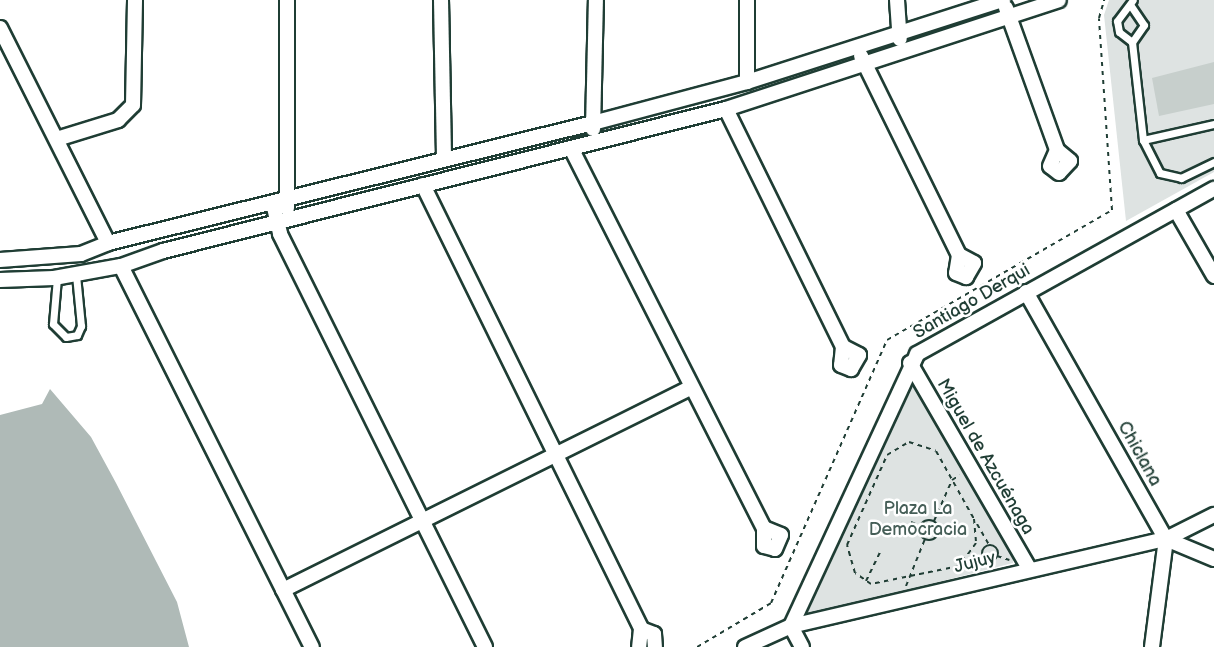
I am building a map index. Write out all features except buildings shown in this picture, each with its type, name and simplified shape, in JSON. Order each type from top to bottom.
[{"type":"street","points":[[60,138],[118,120],[133,105],[135,0]]},
{"type":"street","points":[[287,0],[280,202],[283,221],[423,521],[485,647]]},
{"type":"street","points":[[441,0],[448,158],[457,177]]},
{"type":"street","points":[[591,142],[596,0]]},
{"type":"street","points":[[747,0],[751,81],[760,98]]},
{"type":"street","points":[[897,0],[897,32],[903,49]]},
{"type":"street","points":[[0,260],[49,260],[128,238],[280,202],[732,87],[897,32],[1003,0],[1057,150]]},
{"type":"street","points":[[0,280],[57,278],[121,266],[283,221],[732,107],[1053,1]]},
{"type":"street","points":[[0,28],[60,138],[102,245]]},
{"type":"street","points":[[857,46],[959,255]]},
{"type":"street","points":[[732,87],[732,107],[843,347]]},
{"type":"street","points":[[571,148],[690,388],[764,528]]},
{"type":"street","points":[[427,164],[428,184],[641,629],[639,647]]},
{"type":"street","name":"Santiago Derqui","points":[[791,626],[910,363],[925,348],[1214,189]]},
{"type":"street","points":[[1176,210],[1214,276]]},
{"type":"street","points":[[128,238],[139,244],[141,259]]},
{"type":"street","points":[[102,245],[93,259],[102,270]]},
{"type":"street","points":[[121,266],[312,647]]},
{"type":"street","name":"Chiclana","points":[[1026,292],[1166,539]]},
{"type":"street","name":"Miguel de Azcuénaga","points":[[910,363],[1029,568]]},
{"type":"street","points":[[283,590],[690,388]]},
{"type":"street","name":"Jujuy","points":[[745,647],[791,626],[1029,568],[1166,539],[1214,515]]},
{"type":"street","points":[[1152,647],[1166,539],[1214,559]]},
{"type":"street","points":[[791,626],[801,647]]},
{"type":"street","points":[[641,629],[654,634],[655,647]]},
{"type":"lane","points":[[1132,42],[1119,32],[1117,21],[1132,3],[1144,24],[1132,42],[1143,140],[1169,179],[1214,162]]},
{"type":"lane","points":[[1143,140],[1214,124]]},
{"type":"lane","points":[[57,278],[53,324],[66,337],[77,335],[81,326],[76,275]]},
{"type":"path","points":[[909,442],[930,446],[952,480],[989,546],[998,554],[993,561],[984,558],[878,585],[866,581],[851,567],[847,545],[891,449],[909,442]]},
{"type":"path","points":[[925,538],[938,534],[934,521],[952,480],[972,469]]},
{"type":"path","points":[[959,566],[976,543],[974,519]]},
{"type":"path","points":[[920,526],[934,521]]},
{"type":"path","points":[[901,599],[925,538],[920,526],[911,522]]},
{"type":"path","points":[[984,558],[989,546]]},
{"type":"path","points":[[866,581],[880,552]]},
{"type":"green space","points":[[1109,0],[1214,0],[1214,172],[1126,221],[1104,15]]},
{"type":"green space","name":"Plaza La Democracia","points":[[911,379],[1013,551],[1013,563],[809,615],[805,610]]},
{"type":"shaded area","points":[[50,389],[91,437],[116,483],[177,602],[189,647],[0,647],[0,415],[42,404]]}]
